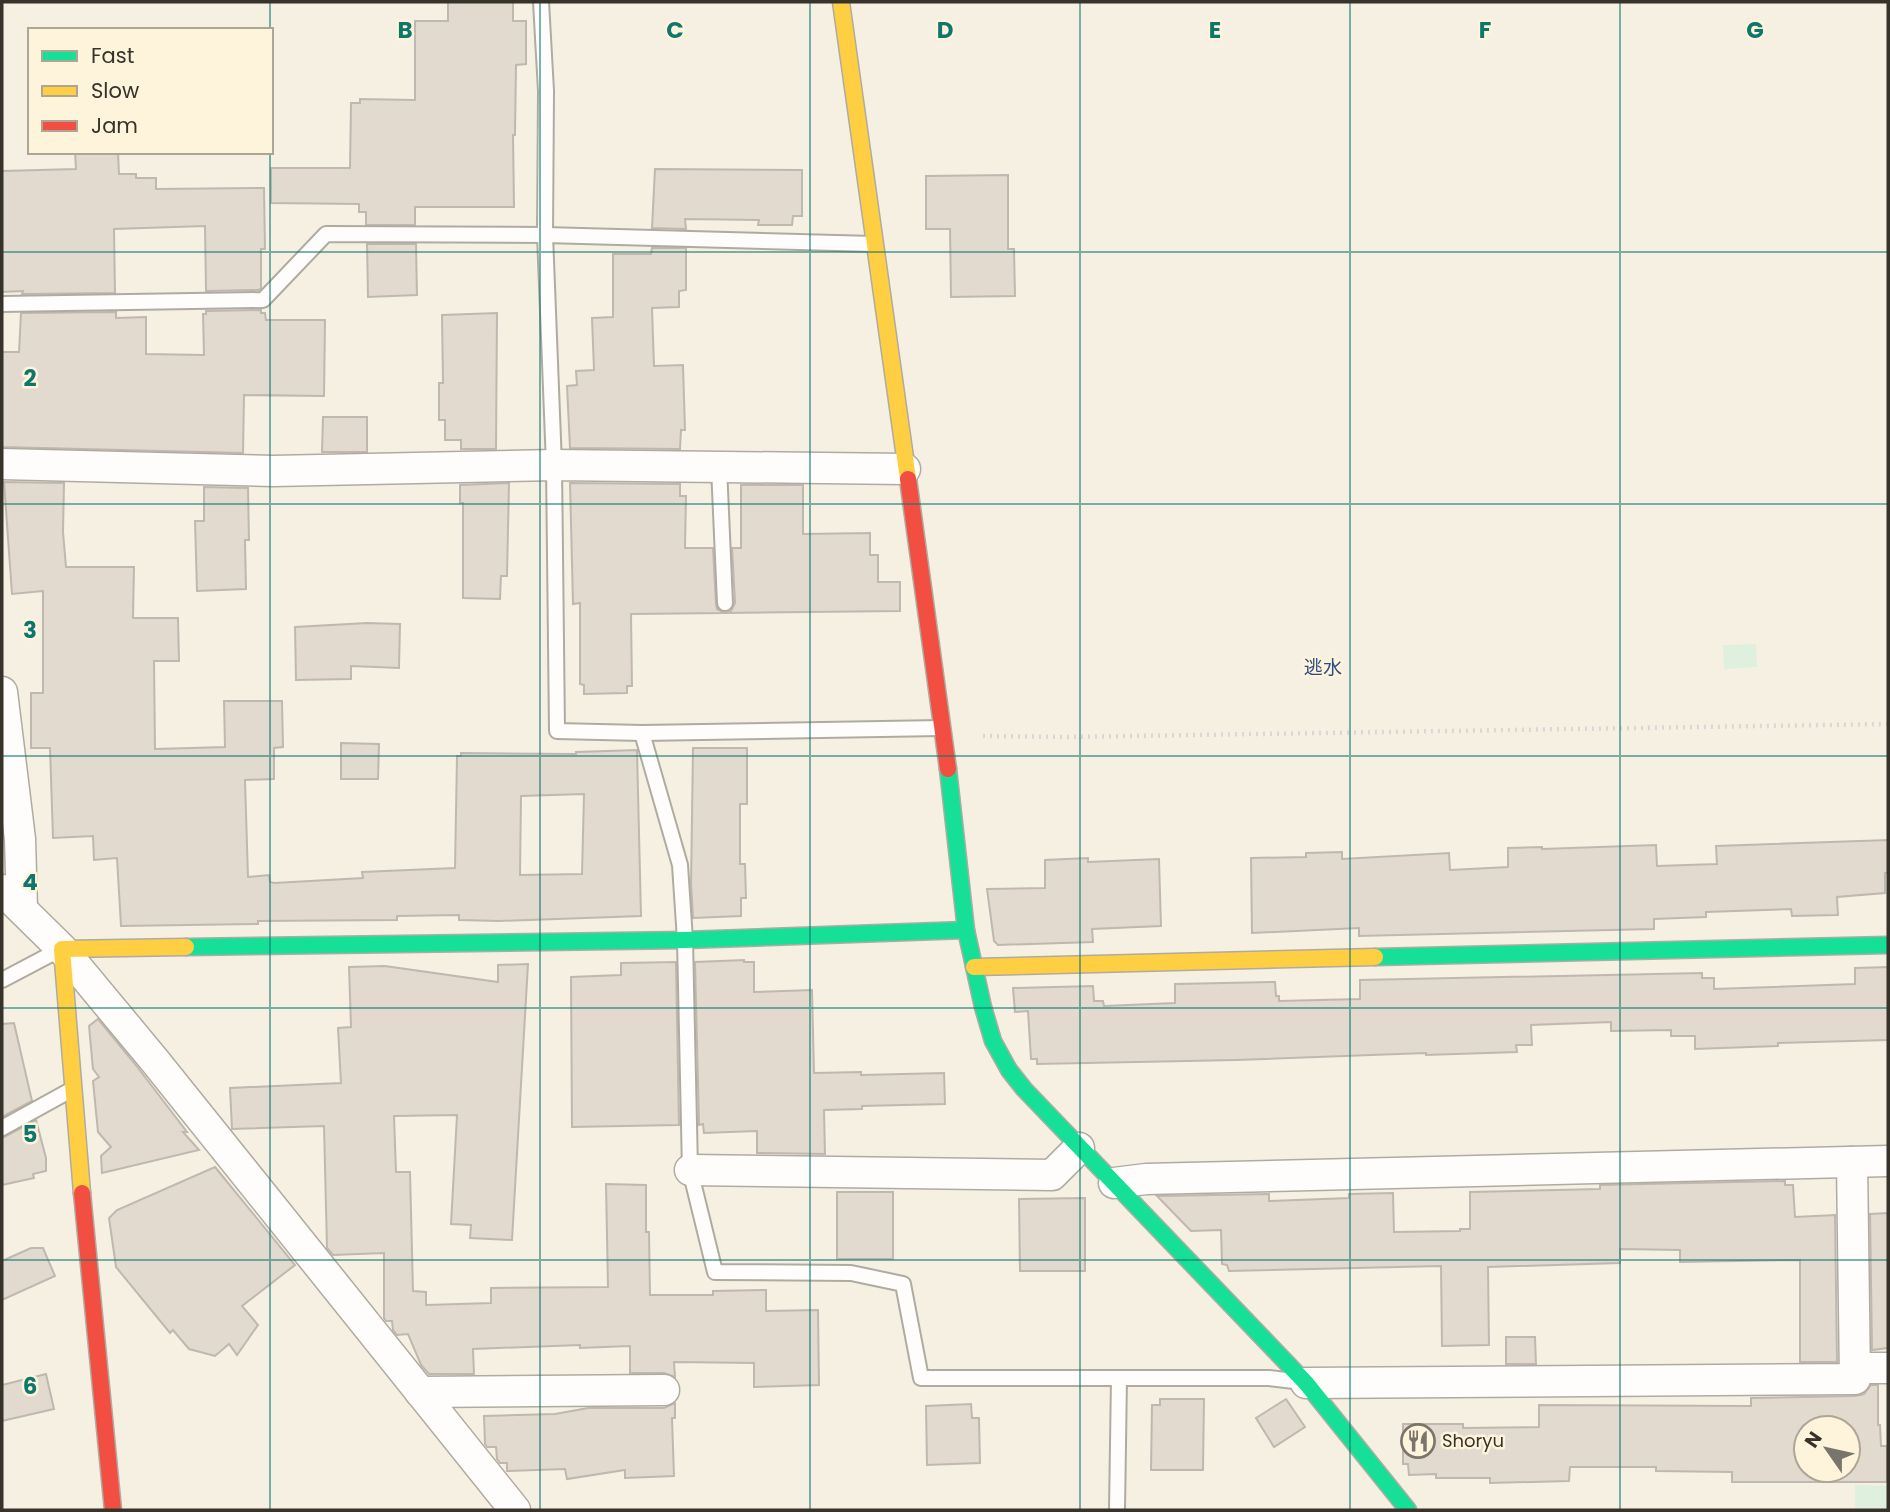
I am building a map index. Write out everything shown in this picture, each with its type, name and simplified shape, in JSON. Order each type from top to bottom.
[{"type":"street","points":[[841,2],[943,732],[965,929],[993,1041],[1009,1070],[1024,1089],[1306,1383],[1408,1510]]},
{"type":"street","points":[[2,464],[273,471],[554,465],[905,469]]},
{"type":"street","points":[[2,692],[20,839],[12,899],[62,948],[515,1510]]},
{"type":"street","points":[[62,948],[685,940],[965,929]]},
{"type":"street","points":[[974,967],[1888,945]]},
{"type":"street","points":[[62,948],[72,1089],[113,1510]]},
{"type":"street","points":[[690,1170],[1052,1175],[1079,1148]]},
{"type":"street","points":[[1114,1183],[1146,1179],[1888,1161]]},
{"type":"street","points":[[1306,1383],[1855,1379],[1852,1162]]},
{"type":"street","points":[[1856,1368],[1888,1368]]},
{"type":"street","points":[[420,1392],[664,1390]]},
{"type":"lane","points":[[541,2],[546,91],[545,235],[554,465],[557,731],[943,732]]},
{"type":"lane","points":[[2,304],[263,300],[326,234],[545,235],[875,244]]},
{"type":"lane","points":[[719,467],[725,603]]},
{"type":"lane","points":[[642,733],[680,865],[685,940],[690,1170],[715,1272],[851,1273],[903,1284],[921,1378],[1269,1378],[1306,1383]]},
{"type":"lane","points":[[2,980],[62,948]]},
{"type":"lane","points":[[2,1128],[72,1089]]},
{"type":"lane","points":[[1117,1510],[1119,1378]]},
{"type":"path","points":[[943,732],[1066,737],[1888,724]]},
{"type":"green space","points":[[1756,644],[1757,667],[1724,669],[1723,645]]},
{"type":"green space","points":[[1855,1485],[1888,1486],[1888,1510],[1855,1510]]},
{"type":"building","points":[[448,2],[513,2],[513,21],[526,21],[526,64],[516,65],[514,207],[415,207],[415,225],[366,225],[366,212],[359,212],[359,204],[271,203],[271,168],[350,168],[351,103],[360,103],[360,99],[415,100],[415,21],[448,21]]},
{"type":"building","points":[[75,154],[118,154],[119,174],[136,174],[136,178],[156,178],[156,189],[264,188],[265,249],[261,249],[261,288],[206,291],[205,226],[114,229],[115,293],[2,292],[2,171],[76,169]]},
{"type":"building","points":[[655,169],[802,170],[802,216],[793,216],[792,225],[758,225],[759,220],[685,219],[686,229],[652,228]]},
{"type":"building","points":[[1008,175],[1008,249],[1014,249],[1015,296],[951,297],[950,229],[926,229],[926,176]]},
{"type":"building","points":[[367,244],[416,244],[417,295],[368,297]]},
{"type":"building","points":[[652,248],[686,248],[686,290],[679,291],[679,307],[652,308],[654,366],[683,365],[685,430],[681,430],[680,449],[570,448],[567,386],[577,385],[576,371],[594,370],[592,318],[613,317],[613,254],[651,254]]},
{"type":"building","points":[[261,310],[261,313],[265,313],[266,320],[325,320],[324,396],[244,395],[243,453],[2,447],[2,352],[19,352],[21,313],[116,312],[116,318],[146,317],[146,354],[204,355],[203,314],[206,314],[206,311]]},
{"type":"building","points":[[497,313],[496,449],[461,449],[461,440],[445,440],[445,420],[439,420],[439,383],[443,383],[442,315]]},
{"type":"building","points":[[323,417],[367,417],[367,452],[322,452]]},
{"type":"building","points":[[4,482],[64,483],[63,532],[66,567],[134,567],[133,618],[178,618],[179,661],[154,661],[155,749],[225,747],[224,701],[282,701],[283,747],[274,748],[274,779],[245,780],[248,877],[269,875],[270,882],[274,883],[363,878],[362,872],[455,868],[457,756],[461,756],[461,753],[576,754],[637,750],[641,916],[499,921],[459,920],[459,915],[397,916],[397,920],[121,926],[117,858],[94,860],[93,836],[53,838],[50,748],[31,748],[31,693],[43,693],[43,591],[12,594]],"holes":[[[584,794],[582,874],[520,875],[521,796]]]},
{"type":"building","points":[[509,483],[507,576],[501,576],[500,599],[463,598],[463,503],[460,503],[460,485]]},
{"type":"building","points":[[570,483],[680,484],[680,496],[686,496],[685,548],[713,548],[716,604],[717,609],[725,613],[631,614],[632,686],[627,686],[627,693],[584,694],[584,685],[580,684],[580,603],[573,604]]},
{"type":"building","points":[[741,485],[803,485],[803,534],[870,533],[870,555],[878,555],[878,582],[900,582],[900,611],[725,613],[731,611],[735,603],[732,548],[741,548]]},
{"type":"building","points":[[204,487],[248,488],[246,589],[197,591],[195,521],[204,521]]},
{"type":"building","points":[[400,624],[399,668],[351,666],[351,679],[296,680],[295,627]]},
{"type":"building","points":[[341,743],[379,744],[378,779],[341,779]]},
{"type":"building","points":[[693,748],[747,748],[747,804],[740,804],[740,864],[745,864],[746,898],[741,898],[741,916],[693,918]]},
{"type":"building","points":[[1888,840],[1885,893],[1837,897],[1838,915],[1792,916],[1791,909],[1706,912],[1706,917],[1654,919],[1654,929],[1359,936],[1359,928],[1252,933],[1251,858],[1306,857],[1306,853],[1342,852],[1342,859],[1449,853],[1450,870],[1508,867],[1508,848],[1656,845],[1657,866],[1717,864],[1716,846]]},
{"type":"building","points":[[1088,858],[1088,862],[1159,859],[1161,926],[1092,929],[1093,942],[998,945],[994,941],[987,889],[1045,888],[1045,860]]},
{"type":"building","points":[[676,962],[679,1125],[572,1127],[571,977],[621,975],[621,963]]},
{"type":"building","points":[[695,962],[754,962],[754,992],[812,990],[814,1073],[944,1073],[945,1104],[862,1106],[862,1109],[824,1110],[825,1154],[757,1153],[757,1131],[704,1133],[703,1124],[699,1125]]},
{"type":"building","points":[[528,964],[512,1240],[470,1238],[471,1225],[451,1224],[457,1115],[394,1116],[396,1172],[410,1172],[413,1291],[426,1292],[426,1305],[491,1303],[491,1288],[608,1287],[606,1184],[646,1185],[650,1295],[713,1295],[713,1291],[766,1290],[766,1311],[818,1310],[819,1385],[754,1387],[754,1363],[674,1362],[675,1377],[664,1373],[630,1373],[630,1346],[473,1349],[474,1374],[429,1374],[421,1365],[408,1334],[397,1335],[392,1321],[386,1321],[384,1318],[384,1253],[333,1255],[327,1248],[324,1126],[232,1129],[230,1088],[341,1083],[338,1028],[351,1027],[349,967],[385,966],[498,982],[498,965]]},
{"type":"building","points":[[1888,967],[1888,1040],[1778,1043],[1778,1046],[1695,1049],[1695,1036],[1671,1036],[1671,1030],[1611,1031],[1611,1022],[1531,1025],[1532,1045],[1516,1045],[1517,1052],[1237,1060],[1037,1064],[1037,1059],[1031,1059],[1028,1011],[1015,1012],[1013,988],[1093,986],[1094,1001],[1103,1001],[1104,1006],[1175,1003],[1175,984],[1275,982],[1279,1001],[1360,999],[1360,980],[1702,973],[1702,978],[1714,978],[1714,989],[1855,984],[1855,968]]},
{"type":"building","points":[[98,1019],[199,1150],[102,1173],[101,1156],[111,1147],[98,1132],[93,1081],[99,1077],[93,1069],[89,1026]]},
{"type":"building","points":[[14,1023],[32,1101],[2,1117],[2,1024]]},
{"type":"building","points":[[36,1120],[46,1158],[46,1171],[33,1174],[34,1178],[2,1185],[2,1138]]},
{"type":"building","points":[[215,1167],[295,1265],[242,1306],[258,1325],[237,1355],[229,1344],[215,1356],[189,1349],[173,1330],[170,1333],[116,1267],[109,1218],[117,1210]]},
{"type":"building","points":[[1785,1181],[1785,1185],[1793,1185],[1795,1217],[1835,1215],[1837,1362],[1800,1362],[1800,1260],[1680,1262],[1680,1250],[1620,1249],[1620,1263],[1488,1267],[1489,1345],[1442,1346],[1441,1266],[1229,1271],[1227,1265],[1222,1264],[1221,1230],[1191,1231],[1157,1196],[1269,1194],[1269,1201],[1349,1198],[1349,1194],[1393,1193],[1394,1232],[1460,1231],[1470,1229],[1470,1192],[1600,1189],[1600,1185]]},
{"type":"building","points":[[837,1192],[893,1192],[893,1259],[837,1259]]},
{"type":"building","points":[[1085,1198],[1085,1271],[1020,1271],[1019,1199]]},
{"type":"building","points":[[1888,1213],[1888,1348],[1872,1350],[1870,1214]]},
{"type":"building","points":[[31,1248],[43,1248],[55,1276],[2,1300],[2,1261]]},
{"type":"building","points":[[1506,1337],[1535,1337],[1536,1364],[1506,1364]]},
{"type":"building","points":[[46,1374],[54,1409],[2,1421],[2,1385]]},
{"type":"building","points":[[1871,1385],[1878,1385],[1878,1425],[1881,1446],[1887,1446],[1887,1482],[1862,1482],[1862,1414],[1792,1414],[1792,1482],[1732,1482],[1732,1472],[1656,1471],[1656,1467],[1570,1467],[1569,1481],[1490,1483],[1490,1478],[1409,1475],[1408,1464],[1403,1464],[1403,1424],[1463,1424],[1463,1428],[1539,1427],[1539,1405],[1751,1406],[1751,1398],[1864,1394]]},
{"type":"building","points":[[1160,1399],[1204,1399],[1203,1470],[1151,1470],[1152,1405],[1160,1405]]},
{"type":"building","points":[[1286,1399],[1305,1427],[1274,1447],[1256,1418]]},
{"type":"building","points":[[675,1403],[675,1418],[672,1418],[674,1476],[625,1478],[625,1470],[567,1479],[565,1469],[507,1471],[507,1463],[500,1463],[497,1459],[496,1447],[487,1447],[485,1444],[484,1416],[555,1414],[588,1408],[664,1408]]},
{"type":"building","points":[[971,1404],[972,1418],[979,1418],[980,1463],[927,1465],[926,1406]]},
{"type":"traffic: fast","points":[[948,769],[966,930],[993,1041],[1009,1070],[1024,1089],[1306,1383],[1408,1510]]},
{"type":"traffic: fast","points":[[186,947],[685,940],[966,930]]},
{"type":"traffic: fast","points":[[1375,957],[1888,945]]},
{"type":"traffic: slow","points":[[841,2],[908,479]]},
{"type":"traffic: slow","points":[[82,1193],[62,949],[186,947]]},
{"type":"traffic: slow","points":[[974,967],[1375,957]]},
{"type":"traffic: jam","points":[[908,479],[948,769]]},
{"type":"traffic: jam","points":[[82,1193],[113,1510]]},
{"type":"place","name":"Shoryu","points":[[1418,1441]]},
{"type":"district","name":"逃水","points":[[1323,667]]}]
